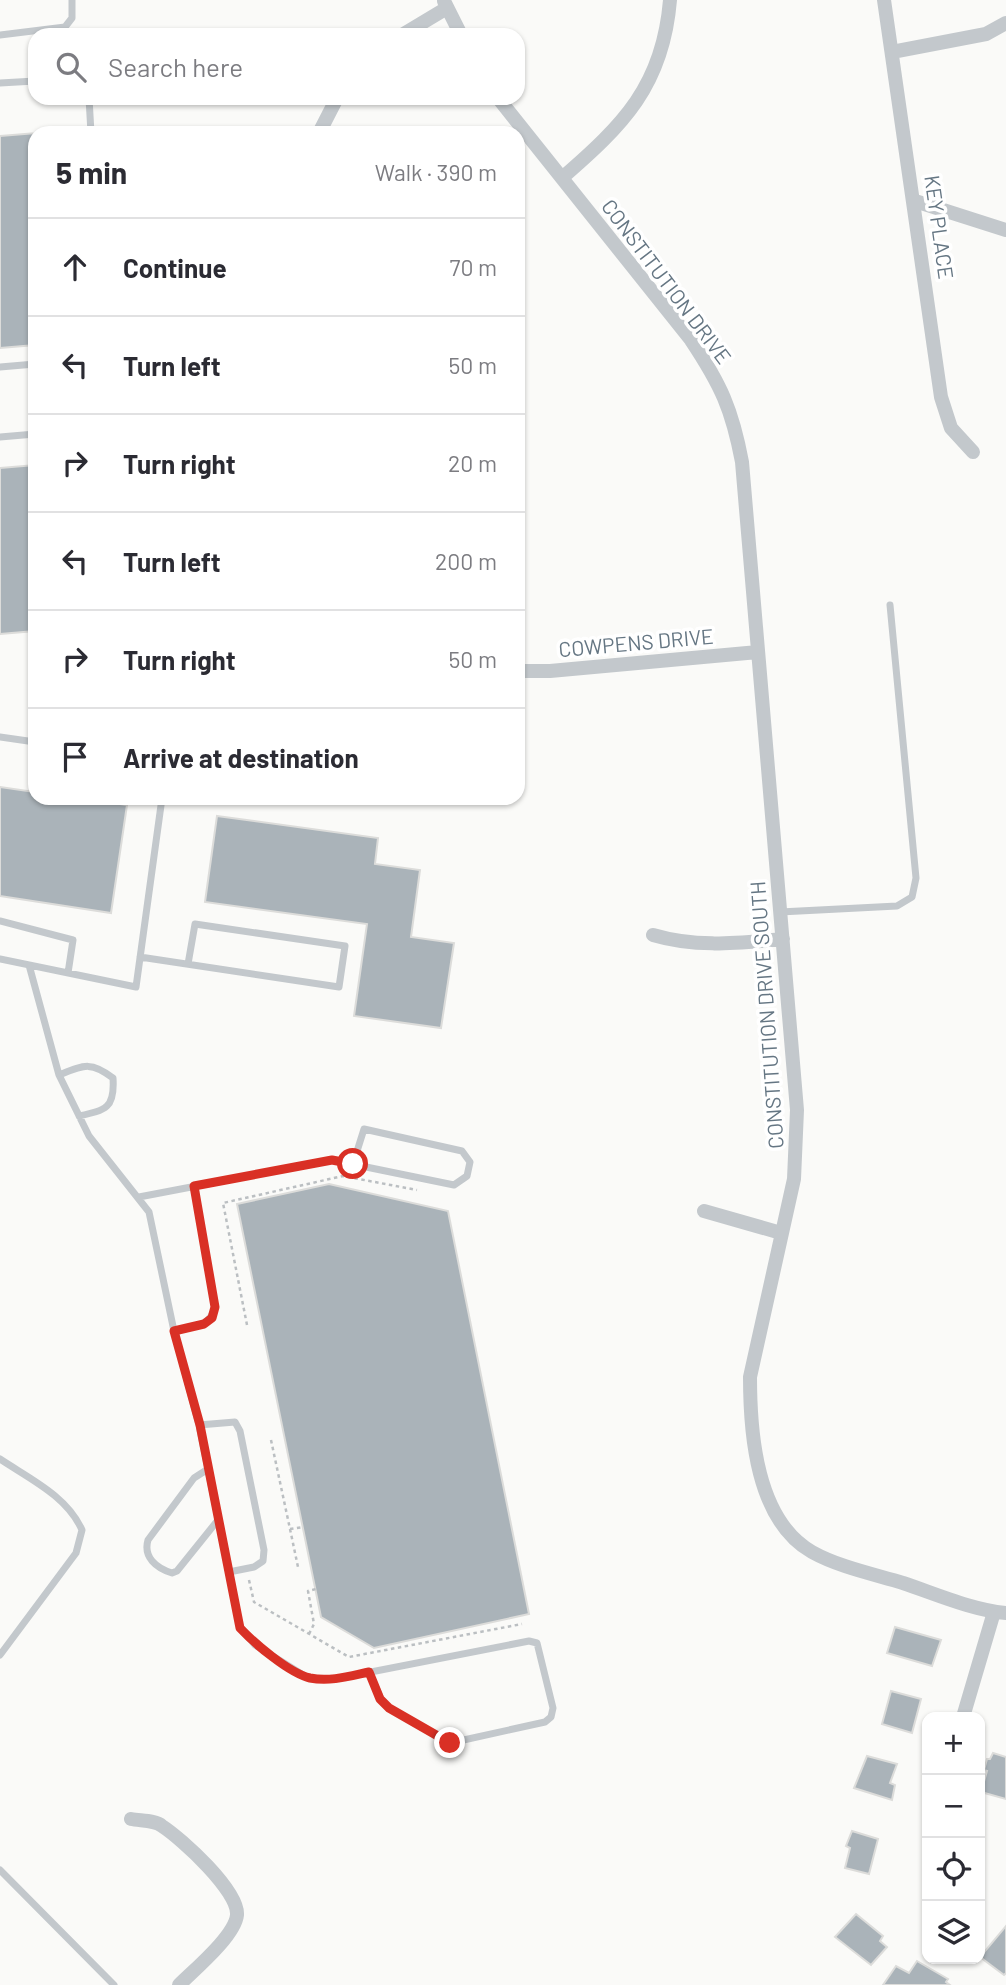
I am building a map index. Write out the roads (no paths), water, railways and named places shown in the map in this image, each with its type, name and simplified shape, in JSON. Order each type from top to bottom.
[{"type":"street","points":[[562,178],[611,136],[637,103],[656,65],[668,21],[670,0]]},
{"type":"street","name":"KEY PLACE","points":[[884,0],[915,201],[941,397],[951,428],[972,452]]},
{"type":"street","points":[[412,28],[445,4],[457,28]]},
{"type":"street","points":[[892,52],[986,34],[1006,23]]},
{"type":"street","points":[[322,126],[333,105]]},
{"type":"street","name":"CONSTITUTION DRIVE","points":[[504,105],[520,126]]},
{"type":"street","name":"CONSTITUTION DRIVE","points":[[525,132],[691,340],[715,377],[734,418],[742,462],[765,723]]},
{"type":"street","points":[[915,201],[1006,230]]},
{"type":"street","name":"COWPENS DRIVE","points":[[525,671],[758,652]]},
{"type":"street","name":"CONSTITUTION DRIVE SOUTH","points":[[765,723],[797,1110],[794,1179],[755,1344],[750,1406],[757,1453],[768,1496],[784,1527],[810,1551],[846,1566],[1000,1612]]},
{"type":"street","points":[[653,936],[683,944],[714,945],[783,939]]},
{"type":"street","points":[[704,1211],[781,1233]]},
{"type":"street","points":[[965,1712],[1000,1612]]},
{"type":"street","points":[[131,1819],[160,1824],[227,1887],[236,1901],[237,1916],[229,1933],[179,1985]]},
{"type":"lane","points":[[57,28],[65,27],[72,18],[72,0]]},
{"type":"lane","points":[[0,35],[28,32]]},
{"type":"lane","points":[[0,83],[28,81]]},
{"type":"lane","points":[[89,105],[91,126]]},
{"type":"lane","points":[[0,367],[28,365]]},
{"type":"lane","points":[[0,437],[28,435]]},
{"type":"lane","points":[[780,912],[897,906],[912,897],[916,878],[890,605]]},
{"type":"lane","points":[[0,737],[28,741]]},
{"type":"lane","points":[[0,959],[136,987],[161,805]]},
{"type":"lane","points":[[0,921],[73,940],[68,973]]},
{"type":"lane","points":[[140,957],[339,987],[345,946],[195,924],[188,964]]},
{"type":"lane","points":[[29,965],[59,1075],[89,1136],[149,1212],[174,1331],[200,1425],[240,1628],[256,1645],[308,1678],[335,1679],[369,1672],[529,1641],[537,1643],[542,1654],[553,1708],[551,1717],[545,1722],[450,1743],[389,1708],[380,1699],[369,1672]]},
{"type":"lane","points":[[59,1075],[83,1065],[99,1067],[113,1078],[114,1096],[103,1110],[79,1116]]},
{"type":"lane","points":[[139,1197],[332,1160],[454,1185],[467,1175],[470,1162],[462,1151],[364,1129],[353,1164]]},
{"type":"lane","points":[[174,1331],[204,1324],[212,1318],[215,1307],[194,1186]]},
{"type":"lane","points":[[200,1425],[235,1422],[240,1431],[264,1550],[263,1561],[229,1572]]},
{"type":"lane","points":[[0,1459],[62,1500],[73,1510],[82,1530],[76,1553],[0,1655]]},
{"type":"lane","points":[[208,1469],[194,1478],[148,1541],[145,1550],[148,1557],[164,1570],[172,1573],[177,1571],[218,1520]]},
{"type":"lane","points":[[0,1870],[114,1985]]}]
